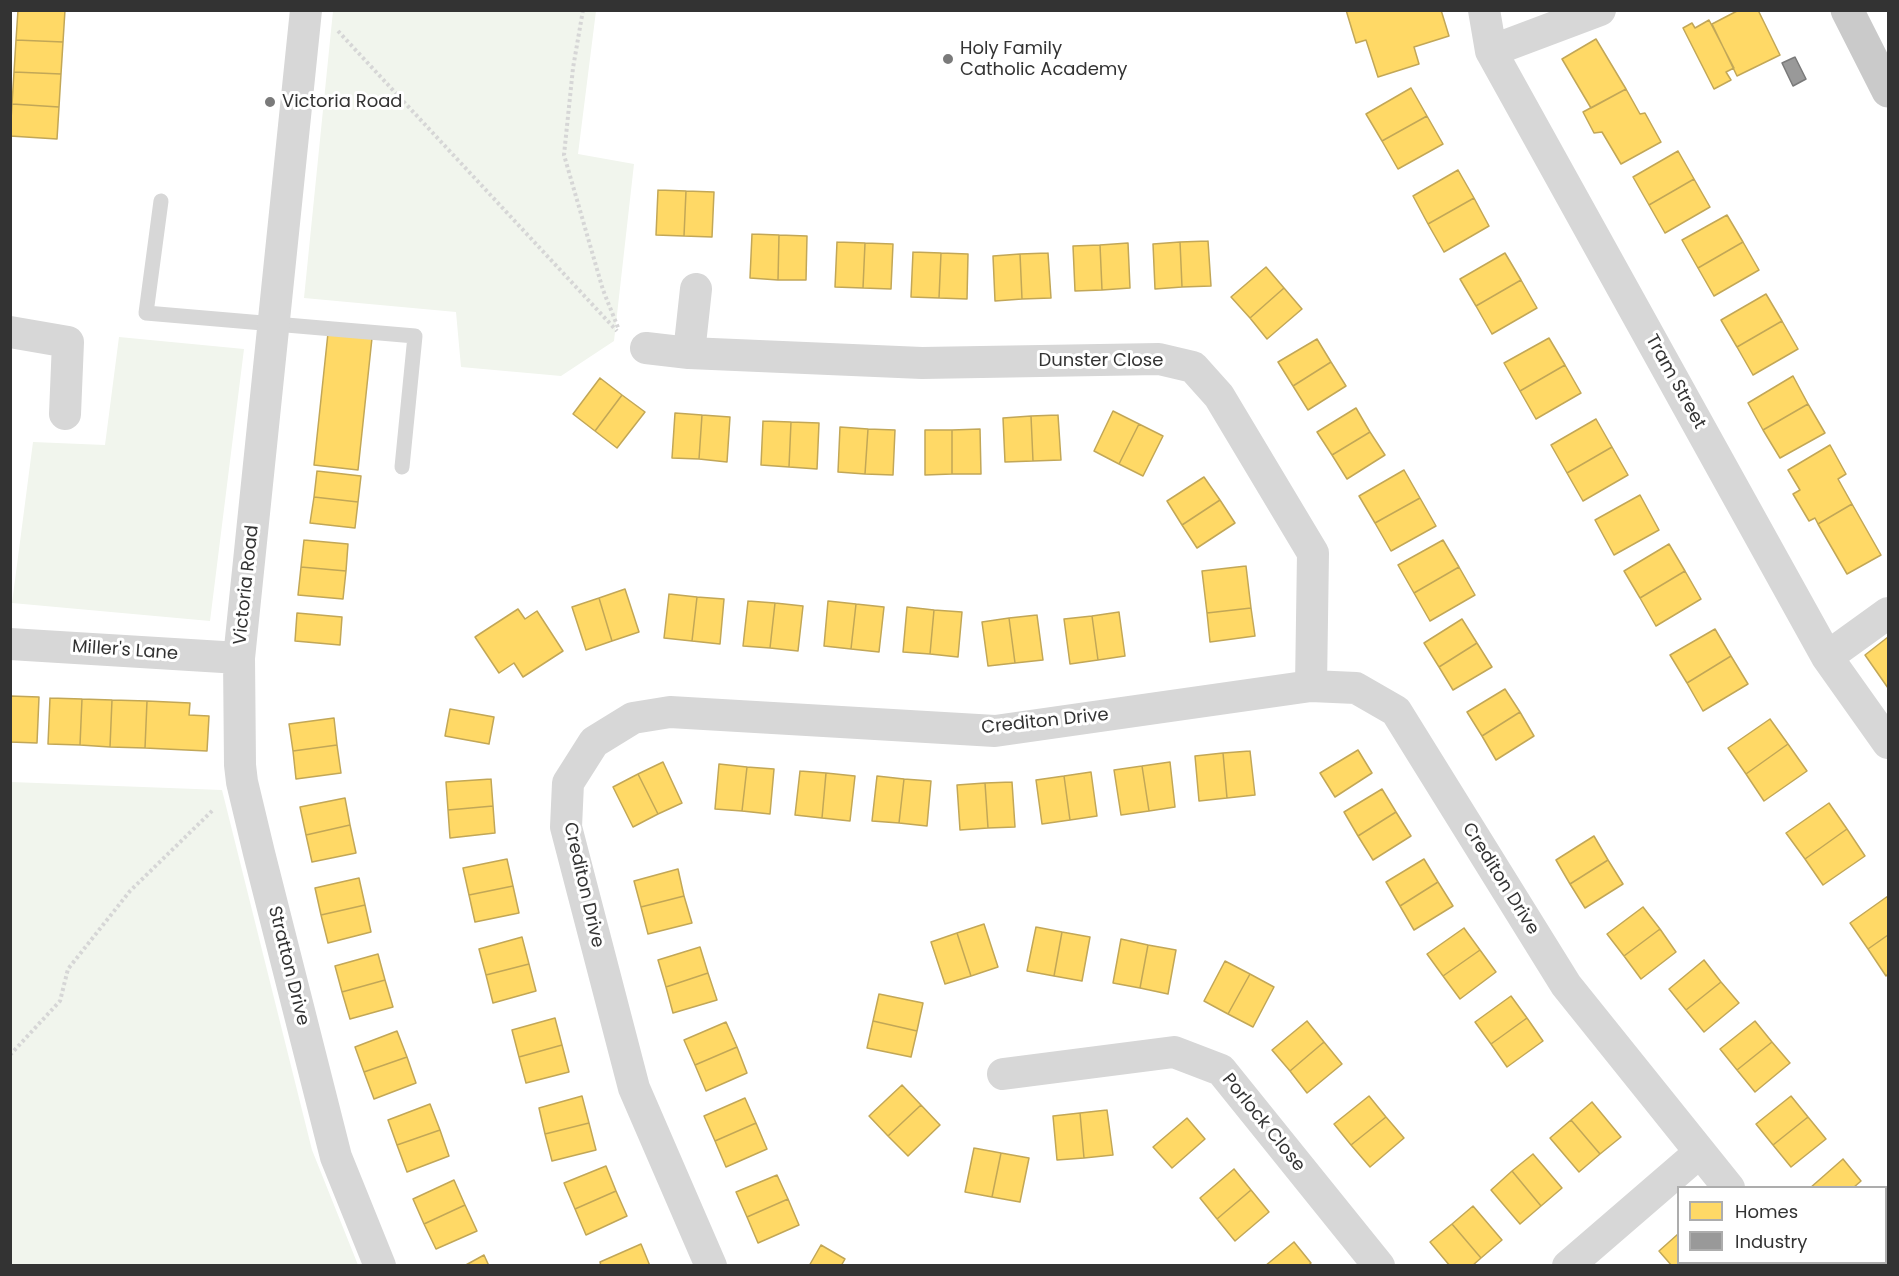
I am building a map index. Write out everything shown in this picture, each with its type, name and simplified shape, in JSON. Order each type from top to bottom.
[{"type":"main road","points":[[1847,10],[1888,91]]},
{"type":"street","name":"Victoria Road","points":[[239,658],[306,10]]},
{"type":"street","name":"Tram Street","points":[[1484,10],[1491,51],[1827,657],[1888,743]]},
{"type":"street","points":[[1491,51],[1600,10]]},
{"type":"street","points":[[689,353],[696,289]]},
{"type":"street","points":[[10,332],[68,342],[65,414]]},
{"type":"street","name":"Dunster Close","points":[[646,348],[689,353],[922,363],[1160,359],[1194,367],[1220,396],[1313,552],[1311,686]]},
{"type":"street","points":[[1827,657],[1888,613]]},
{"type":"street","name":"Miller's Lane","points":[[10,644],[239,658]]},
{"type":"street","name":"Stratton Drive","points":[[239,658],[242,782],[336,1157],[380,1266]]},
{"type":"street","name":"Crediton Drive","points":[[711,1266],[634,1088],[566,827],[568,783],[594,742],[633,718],[670,711],[994,731],[1311,686],[1356,687],[1396,711],[1566,985],[1727,1186]]},
{"type":"street","name":"Porlock Close","points":[[1003,1074],[1174,1052],[1221,1070],[1378,1266]]},
{"type":"street","points":[[1568,1266],[1699,1153]]},
{"type":"lane","points":[[161,201],[146,313],[415,336],[402,467]]},
{"type":"path","points":[[335,28],[622,337],[603,290],[564,155],[573,68],[583,10]]},
{"type":"path","points":[[10,1055],[60,1001],[68,969],[130,891],[242,782]]},
{"type":"shaded area","points":[[333,11],[596,11],[578,154],[634,164],[614,341],[561,376],[461,367],[456,312],[304,298]]},
{"type":"shaded area","points":[[119,337],[244,349],[210,621],[12,603],[33,442],[105,445]]},
{"type":"shaded area","points":[[11,782],[222,790],[312,1150],[358,1265],[11,1265]]},
{"type":"building: Homes","points":[[18,10],[65,10],[63,42],[16,40]]},
{"type":"building: Homes","points":[[1346,10],[1441,10],[1449,36],[1414,47],[1419,64],[1378,77],[1366,40],[1356,43]]},
{"type":"building: Homes","points":[[1739,10],[1758,10],[1780,55],[1737,76],[1712,24]]},
{"type":"building: Homes","points":[[1709,20],[1734,68],[1726,72],[1731,80],[1714,89],[1683,28],[1692,23],[1695,28]]},
{"type":"building: Homes","points":[[1596,39],[1626,89],[1591,108],[1562,59]]},
{"type":"building: Homes","points":[[16,40],[63,42],[61,74],[14,72]]},
{"type":"building: Homes","points":[[14,72],[61,74],[59,107],[12,104]]},
{"type":"building: Homes","points":[[1411,88],[1427,116],[1382,141],[1366,114]]},
{"type":"building: Homes","points":[[1626,89],[1640,114],[1645,113],[1661,142],[1621,164],[1602,132],[1594,133],[1583,112]]},
{"type":"building: Homes","points":[[12,104],[59,107],[57,139],[10,136]]},
{"type":"building: Homes","points":[[1427,116],[1443,144],[1398,169],[1382,141]]},
{"type":"building: Homes","points":[[1678,151],[1694,179],[1649,205],[1633,177]]},
{"type":"building: Homes","points":[[1458,170],[1474,198],[1428,224],[1413,196]]},
{"type":"building: Homes","points":[[1694,179],[1710,207],[1665,233],[1649,205]]},
{"type":"building: Homes","points":[[658,190],[686,191],[684,236],[656,235]]},
{"type":"building: Homes","points":[[686,191],[714,192],[712,237],[684,236]]},
{"type":"building: Homes","points":[[1474,198],[1489,226],[1444,252],[1428,224]]},
{"type":"building: Homes","points":[[1727,215],[1743,242],[1698,268],[1682,240]]},
{"type":"building: Homes","points":[[752,234],[779,235],[778,280],[750,278]]},
{"type":"building: Homes","points":[[779,235],[807,236],[806,280],[778,280]]},
{"type":"building: Homes","points":[[1208,241],[1211,286],[1182,287],[1180,242]]},
{"type":"building: Homes","points":[[837,242],[865,243],[863,288],[835,287]]},
{"type":"building: Homes","points":[[1180,242],[1182,287],[1155,289],[1153,244]]},
{"type":"building: Homes","points":[[1743,242],[1759,270],[1714,296],[1698,268]]},
{"type":"building: Homes","points":[[865,243],[893,244],[891,289],[863,288]]},
{"type":"building: Homes","points":[[1128,243],[1130,288],[1102,290],[1100,245]]},
{"type":"building: Homes","points":[[1100,245],[1102,290],[1075,291],[1073,246]]},
{"type":"building: Homes","points":[[913,252],[941,253],[939,298],[911,297]]},
{"type":"building: Homes","points":[[941,253],[968,254],[967,299],[939,298]]},
{"type":"building: Homes","points":[[1048,253],[1051,298],[1022,299],[1020,254]]},
{"type":"building: Homes","points":[[1505,253],[1521,280],[1476,306],[1460,279]]},
{"type":"building: Homes","points":[[1020,254],[1022,299],[995,301],[993,256]]},
{"type":"building: Homes","points":[[1266,267],[1284,288],[1250,318],[1231,297]]},
{"type":"building: Homes","points":[[1521,280],[1537,308],[1492,334],[1476,306]]},
{"type":"building: Homes","points":[[1284,288],[1302,309],[1267,339],[1250,318]]},
{"type":"building: Homes","points":[[1766,294],[1782,321],[1737,347],[1721,320]]},
{"type":"building: Homes","points":[[1782,321],[1798,349],[1753,375],[1737,347]]},
{"type":"building: Homes","points":[[328,333],[372,338],[358,470],[314,465]]},
{"type":"building: Homes","points":[[1549,338],[1565,365],[1520,391],[1504,363]]},
{"type":"building: Homes","points":[[1317,339],[1331,362],[1293,386],[1278,362]]},
{"type":"building: Homes","points":[[1331,362],[1346,386],[1308,410],[1293,386]]},
{"type":"building: Homes","points":[[1565,365],[1581,393],[1536,419],[1520,391]]},
{"type":"building: Homes","points":[[1793,376],[1808,404],[1763,430],[1748,403]]},
{"type":"building: Homes","points":[[600,378],[622,395],[595,431],[573,414]]},
{"type":"building: Homes","points":[[622,395],[645,412],[617,448],[595,431]]},
{"type":"building: Homes","points":[[1808,404],[1825,433],[1780,458],[1763,430]]},
{"type":"building: Homes","points":[[1356,408],[1370,432],[1332,455],[1317,432]]},
{"type":"building: Homes","points":[[1113,411],[1139,424],[1119,464],[1094,451]]},
{"type":"building: Homes","points":[[675,413],[702,415],[699,459],[672,458]]},
{"type":"building: Homes","points":[[702,415],[730,417],[727,462],[699,459]]},
{"type":"building: Homes","points":[[1058,415],[1061,460],[1033,461],[1031,416]]},
{"type":"building: Homes","points":[[1031,416],[1033,461],[1005,462],[1003,418]]},
{"type":"building: Homes","points":[[1596,419],[1612,447],[1567,473],[1551,445]]},
{"type":"building: Homes","points":[[763,421],[791,422],[789,467],[761,465]]},
{"type":"building: Homes","points":[[791,422],[819,423],[817,469],[789,467]]},
{"type":"building: Homes","points":[[1139,424],[1163,436],[1143,476],[1119,464]]},
{"type":"building: Homes","points":[[840,427],[868,429],[865,474],[838,472]]},
{"type":"building: Homes","points":[[868,429],[895,430],[893,475],[865,474]]},
{"type":"building: Homes","points":[[980,429],[981,474],[952,474],[952,430]]},
{"type":"building: Homes","points":[[925,430],[952,430],[952,474],[925,475]]},
{"type":"building: Homes","points":[[1370,432],[1385,455],[1347,479],[1332,455]]},
{"type":"building: Homes","points":[[1830,445],[1846,474],[1838,479],[1852,504],[1818,524],[1815,518],[1809,521],[1793,494],[1800,490],[1788,470]]},
{"type":"building: Homes","points":[[1612,447],[1628,475],[1583,501],[1567,473]]},
{"type":"building: Homes","points":[[1404,470],[1420,498],[1375,523],[1359,496]]},
{"type":"building: Homes","points":[[317,471],[361,476],[358,502],[314,497]]},
{"type":"building: Homes","points":[[1204,477],[1220,500],[1182,525],[1167,501]]},
{"type":"building: Homes","points":[[1640,495],[1659,530],[1614,555],[1595,520]]},
{"type":"building: Homes","points":[[314,497],[358,502],[355,528],[310,523]]},
{"type":"building: Homes","points":[[1420,498],[1436,526],[1391,551],[1375,523]]},
{"type":"building: Homes","points":[[1220,500],[1235,523],[1197,548],[1182,525]]},
{"type":"building: Homes","points":[[1852,504],[1881,555],[1847,574],[1818,524]]},
{"type":"building: Homes","points":[[304,540],[348,544],[346,571],[301,567]]},
{"type":"building: Homes","points":[[1443,540],[1459,567],[1414,593],[1398,565]]},
{"type":"building: Homes","points":[[1669,544],[1685,571],[1640,598],[1624,571]]},
{"type":"building: Homes","points":[[1246,566],[1251,608],[1207,613],[1202,571]]},
{"type":"building: Homes","points":[[301,567],[346,571],[343,599],[298,595]]},
{"type":"building: Homes","points":[[1459,567],[1475,595],[1430,621],[1414,593]]},
{"type":"building: Homes","points":[[1685,571],[1701,599],[1656,626],[1640,598]]},
{"type":"building: Homes","points":[[625,589],[639,632],[612,641],[599,598]]},
{"type":"building: Homes","points":[[669,594],[697,597],[692,641],[664,638]]},
{"type":"building: Homes","points":[[697,597],[724,599],[720,644],[692,641]]},
{"type":"building: Homes","points":[[599,598],[612,641],[586,650],[572,607]]},
{"type":"building: Homes","points":[[748,601],[775,603],[770,648],[743,646]]},
{"type":"building: Homes","points":[[828,601],[856,604],[851,649],[824,646]]},
{"type":"building: Homes","points":[[775,603],[803,606],[798,651],[770,648]]},
{"type":"building: Homes","points":[[856,604],[884,607],[879,652],[851,649]]},
{"type":"building: Homes","points":[[907,607],[934,610],[930,654],[903,652]]},
{"type":"building: Homes","points":[[1251,608],[1255,636],[1210,642],[1207,613]]},
{"type":"building: Homes","points":[[518,609],[525,619],[537,611],[563,651],[523,677],[514,663],[499,673],[475,637]]},
{"type":"building: Homes","points":[[934,610],[962,612],[958,657],[930,654]]},
{"type":"building: Homes","points":[[1119,612],[1125,656],[1098,660],[1092,616]]},
{"type":"building: Homes","points":[[297,613],[342,617],[340,645],[295,641]]},
{"type":"building: Homes","points":[[1037,615],[1043,660],[1015,663],[1009,618]]},
{"type":"building: Homes","points":[[1092,616],[1098,660],[1070,664],[1064,619]]},
{"type":"building: Homes","points":[[1009,618],[1015,663],[988,666],[982,622]]},
{"type":"building: Homes","points":[[1462,619],[1477,643],[1439,667],[1424,643]]},
{"type":"building: Homes","points":[[1715,629],[1731,656],[1687,683],[1670,655]]},
{"type":"building: Homes","points":[[1888,637],[1888,688],[1865,655]]},
{"type":"building: Homes","points":[[1477,643],[1492,667],[1453,690],[1439,667]]},
{"type":"building: Homes","points":[[1731,656],[1748,684],[1703,711],[1687,683]]},
{"type":"building: Homes","points":[[1505,689],[1520,712],[1482,736],[1467,712]]},
{"type":"building: Homes","points":[[10,696],[39,697],[37,743],[10,742]]},
{"type":"building: Homes","points":[[50,698],[82,699],[80,745],[48,744]]},
{"type":"building: Homes","points":[[82,699],[112,700],[110,747],[80,745]]},
{"type":"building: Homes","points":[[112,700],[147,701],[145,748],[110,747]]},
{"type":"building: Homes","points":[[147,701],[190,703],[189,715],[209,716],[207,751],[145,748]]},
{"type":"building: Homes","points":[[450,709],[494,717],[489,744],[445,736]]},
{"type":"building: Homes","points":[[1520,712],[1534,736],[1496,760],[1482,736]]},
{"type":"building: Homes","points":[[334,718],[337,745],[293,751],[289,724]]},
{"type":"building: Homes","points":[[1770,719],[1788,744],[1746,774],[1728,748]]},
{"type":"building: Homes","points":[[1788,744],[1807,771],[1764,801],[1746,774]]},
{"type":"building: Homes","points":[[337,745],[341,773],[296,779],[293,751]]},
{"type":"building: Homes","points":[[1358,750],[1372,773],[1335,797],[1320,773]]},
{"type":"building: Homes","points":[[1250,751],[1255,795],[1227,798],[1223,753]]},
{"type":"building: Homes","points":[[1223,753],[1227,798],[1199,801],[1195,756]]},
{"type":"building: Homes","points":[[663,762],[682,803],[658,814],[638,774]]},
{"type":"building: Homes","points":[[1170,762],[1175,807],[1149,811],[1142,766]]},
{"type":"building: Homes","points":[[719,764],[747,767],[742,811],[715,809]]},
{"type":"building: Homes","points":[[1142,766],[1149,811],[1121,815],[1114,770]]},
{"type":"building: Homes","points":[[747,767],[774,769],[770,814],[742,811]]},
{"type":"building: Homes","points":[[800,771],[826,773],[822,818],[795,815]]},
{"type":"building: Homes","points":[[1091,772],[1097,816],[1070,820],[1064,776]]},
{"type":"building: Homes","points":[[826,773],[855,776],[850,821],[822,818]]},
{"type":"building: Homes","points":[[638,774],[658,814],[633,827],[613,787]]},
{"type":"building: Homes","points":[[877,776],[904,779],[899,823],[872,821]]},
{"type":"building: Homes","points":[[1064,776],[1070,820],[1042,824],[1036,780]]},
{"type":"building: Homes","points":[[491,779],[493,806],[448,810],[446,782]]},
{"type":"building: Homes","points":[[904,779],[931,781],[927,826],[899,823]]},
{"type":"building: Homes","points":[[1012,782],[1015,827],[988,828],[985,783]]},
{"type":"building: Homes","points":[[985,783],[988,828],[960,830],[957,785]]},
{"type":"building: Homes","points":[[1382,789],[1396,812],[1358,836],[1344,812]]},
{"type":"building: Homes","points":[[345,798],[350,825],[306,835],[300,807]]},
{"type":"building: Homes","points":[[1829,803],[1847,829],[1805,859],[1786,833]]},
{"type":"building: Homes","points":[[493,806],[495,833],[450,838],[448,810]]},
{"type":"building: Homes","points":[[1396,812],[1411,836],[1373,860],[1358,836]]},
{"type":"building: Homes","points":[[350,825],[356,853],[312,862],[306,835]]},
{"type":"building: Homes","points":[[1847,829],[1865,856],[1823,885],[1805,859]]},
{"type":"building: Homes","points":[[1594,836],[1608,860],[1570,884],[1556,860]]},
{"type":"building: Homes","points":[[507,859],[513,886],[469,895],[463,868]]},
{"type":"building: Homes","points":[[1424,859],[1438,882],[1400,906],[1386,882]]},
{"type":"building: Homes","points":[[1608,860],[1623,884],[1585,908],[1570,884]]},
{"type":"building: Homes","points":[[678,869],[684,896],[641,907],[634,881]]},
{"type":"building: Homes","points":[[359,878],[365,905],[321,915],[315,888]]},
{"type":"building: Homes","points":[[1438,882],[1453,906],[1414,930],[1400,906]]},
{"type":"building: Homes","points":[[513,886],[519,913],[475,922],[469,895]]},
{"type":"building: Homes","points":[[684,896],[692,923],[648,934],[641,907]]},
{"type":"building: Homes","points":[[1888,896],[1888,935],[1868,949],[1850,923]]},
{"type":"building: Homes","points":[[365,905],[371,932],[328,943],[321,915]]},
{"type":"building: Homes","points":[[1643,907],[1660,929],[1624,956],[1607,934]]},
{"type":"building: Homes","points":[[984,924],[998,967],[971,976],[957,933]]},
{"type":"building: Homes","points":[[1036,927],[1062,932],[1054,976],[1027,971]]},
{"type":"building: Homes","points":[[1464,928],[1480,950],[1443,976],[1427,954]]},
{"type":"building: Homes","points":[[1660,929],[1676,952],[1641,979],[1624,956]]},
{"type":"building: Homes","points":[[1062,932],[1090,937],[1082,981],[1054,976]]},
{"type":"building: Homes","points":[[957,933],[971,976],[945,984],[931,942]]},
{"type":"building: Homes","points":[[1888,935],[1888,974],[1886,976],[1868,949]]},
{"type":"building: Homes","points":[[522,937],[529,964],[486,975],[479,949]]},
{"type":"building: Homes","points":[[1121,939],[1148,945],[1140,988],[1113,983]]},
{"type":"building: Homes","points":[[1148,945],[1176,950],[1168,994],[1140,988]]},
{"type":"building: Homes","points":[[700,947],[708,973],[666,987],[658,960]]},
{"type":"building: Homes","points":[[1480,950],[1496,972],[1460,999],[1443,976]]},
{"type":"building: Homes","points":[[378,954],[385,980],[342,992],[335,966]]},
{"type":"building: Homes","points":[[1704,960],[1721,982],[1686,1010],[1669,989]]},
{"type":"building: Homes","points":[[1225,961],[1250,974],[1228,1014],[1204,1001]]},
{"type":"building: Homes","points":[[529,964],[536,991],[493,1003],[486,975]]},
{"type":"building: Homes","points":[[708,973],[717,1000],[673,1013],[666,987]]},
{"type":"building: Homes","points":[[1250,974],[1274,987],[1253,1027],[1228,1014]]},
{"type":"building: Homes","points":[[385,980],[393,1007],[350,1019],[342,992]]},
{"type":"building: Homes","points":[[1721,982],[1739,1003],[1704,1032],[1686,1010]]},
{"type":"building: Homes","points":[[879,994],[923,1003],[917,1031],[873,1021]]},
{"type":"building: Homes","points":[[1511,996],[1527,1018],[1491,1044],[1475,1022]]},
{"type":"building: Homes","points":[[555,1018],[562,1045],[519,1057],[512,1030]]},
{"type":"building: Homes","points":[[1527,1018],[1543,1041],[1507,1067],[1491,1044]]},
{"type":"building: Homes","points":[[873,1021],[917,1031],[911,1057],[867,1048]]},
{"type":"building: Homes","points":[[1307,1021],[1324,1042],[1290,1071],[1272,1050]]},
{"type":"building: Homes","points":[[1755,1021],[1772,1042],[1737,1070],[1720,1049]]},
{"type":"building: Homes","points":[[726,1022],[737,1047],[695,1065],[684,1040]]},
{"type":"building: Homes","points":[[397,1031],[407,1057],[364,1072],[355,1047]]},
{"type":"building: Homes","points":[[1324,1042],[1342,1064],[1307,1093],[1290,1071]]},
{"type":"building: Homes","points":[[1772,1042],[1790,1063],[1755,1092],[1737,1070]]},
{"type":"building: Homes","points":[[562,1045],[569,1072],[526,1083],[519,1057]]},
{"type":"building: Homes","points":[[737,1047],[747,1073],[706,1091],[695,1065]]},
{"type":"building: Homes","points":[[407,1057],[416,1083],[374,1099],[364,1072]]},
{"type":"building: Homes","points":[[902,1085],[921,1105],[888,1136],[869,1116]]},
{"type":"building: Homes","points":[[582,1096],[589,1123],[545,1134],[539,1108]]},
{"type":"building: Homes","points":[[1369,1096],[1386,1117],[1351,1145],[1334,1124]]},
{"type":"building: Homes","points":[[1791,1096],[1808,1117],[1773,1145],[1756,1124]]},
{"type":"building: Homes","points":[[745,1098],[756,1123],[715,1141],[704,1116]]},
{"type":"building: Homes","points":[[1592,1102],[1621,1137],[1600,1154],[1571,1120]]},
{"type":"building: Homes","points":[[430,1104],[440,1130],[397,1145],[388,1120]]},
{"type":"building: Homes","points":[[921,1105],[940,1125],[908,1156],[888,1136]]},
{"type":"building: Homes","points":[[1107,1110],[1113,1155],[1084,1158],[1080,1113]]},
{"type":"building: Homes","points":[[1080,1113],[1084,1158],[1057,1160],[1053,1116]]},
{"type":"building: Homes","points":[[1386,1117],[1404,1138],[1370,1167],[1351,1145]]},
{"type":"building: Homes","points":[[1808,1117],[1826,1139],[1791,1167],[1773,1145]]},
{"type":"building: Homes","points":[[1187,1118],[1205,1139],[1172,1168],[1153,1147]]},
{"type":"building: Homes","points":[[1571,1120],[1600,1154],[1579,1172],[1550,1138]]},
{"type":"building: Homes","points":[[589,1123],[596,1150],[552,1161],[545,1134]]},
{"type":"building: Homes","points":[[756,1123],[767,1149],[726,1167],[715,1141]]},
{"type":"building: Homes","points":[[440,1130],[449,1156],[407,1172],[397,1145]]},
{"type":"building: Homes","points":[[974,1148],[1001,1153],[992,1197],[965,1192]]},
{"type":"building: Homes","points":[[1001,1153],[1029,1158],[1020,1202],[992,1197]]},
{"type":"building: Homes","points":[[1533,1154],[1562,1188],[1541,1206],[1512,1171]]},
{"type":"building: Homes","points":[[1843,1159],[1861,1181],[1855,1186],[1812,1186]]},
{"type":"building: Homes","points":[[606,1166],[616,1191],[575,1209],[564,1183]]},
{"type":"building: Homes","points":[[1234,1169],[1251,1190],[1217,1219],[1200,1198]]},
{"type":"building: Homes","points":[[1512,1171],[1541,1206],[1520,1224],[1491,1190]]},
{"type":"building: Homes","points":[[777,1175],[788,1199],[747,1217],[736,1192]]},
{"type":"building: Homes","points":[[454,1180],[465,1205],[424,1224],[413,1199]]},
{"type":"building: Homes","points":[[1251,1190],[1269,1212],[1235,1241],[1217,1219]]},
{"type":"building: Homes","points":[[616,1191],[627,1216],[586,1235],[575,1209]]},
{"type":"building: Homes","points":[[788,1199],[799,1225],[758,1243],[747,1217]]},
{"type":"building: Homes","points":[[465,1205],[477,1231],[436,1249],[424,1224]]},
{"type":"building: Homes","points":[[1473,1206],[1502,1240],[1481,1258],[1452,1224]]},
{"type":"building: Homes","points":[[1452,1224],[1481,1258],[1472,1266],[1450,1266],[1430,1242]]},
{"type":"building: Homes","points":[[1677,1235],[1677,1264],[1686,1264],[1672,1266],[1659,1251]]},
{"type":"building: Homes","points":[[1294,1242],[1311,1263],[1308,1266],[1265,1266]]},
{"type":"building: Homes","points":[[641,1244],[650,1266],[601,1266],[600,1262]]},
{"type":"building: Homes","points":[[821,1245],[845,1259],[841,1266],[809,1266]]},
{"type":"building: Homes","points":[[484,1255],[489,1266],[464,1266]]},
{"type":"building: Homes","points":[[1686,1264],[1728,1264],[1727,1266],[1685,1266]]},
{"type":"building: Industry","points":[[1795,57],[1806,79],[1793,86],[1782,63]]},
{"type":"place","name":"Holy Family Catholic Academy","points":[[948,59]]},
{"type":"place","name":"Victoria Road","points":[[270,102]]}]
